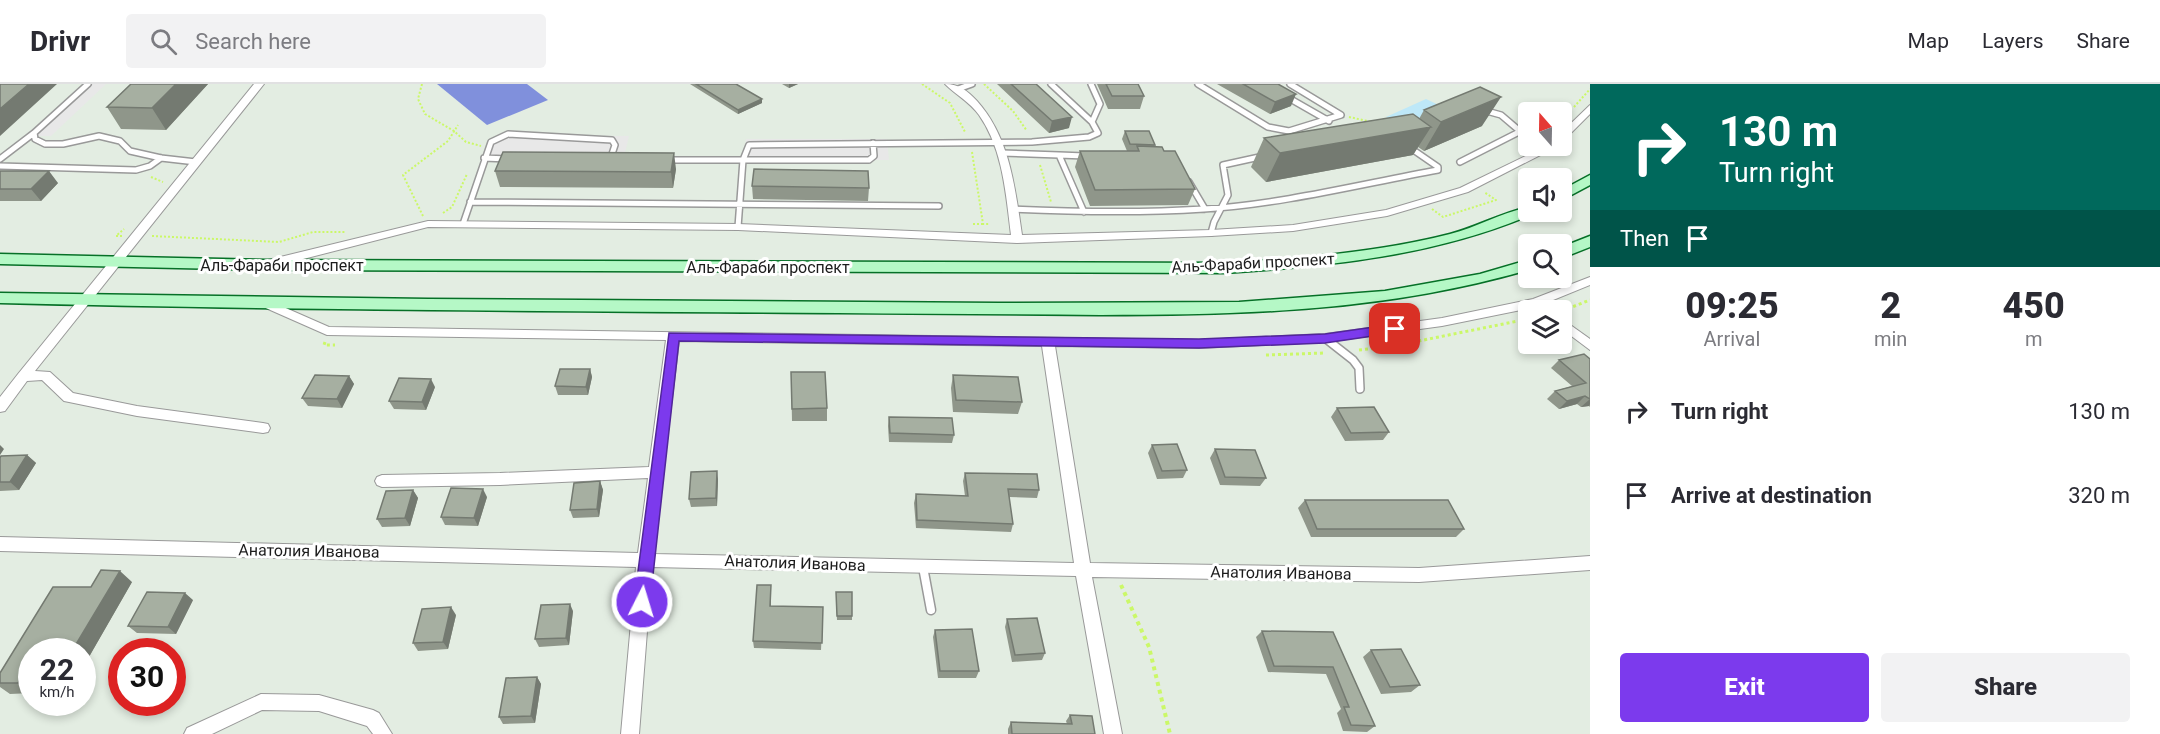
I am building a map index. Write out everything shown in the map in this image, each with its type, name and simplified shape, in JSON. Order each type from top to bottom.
[{"type":"street","points":[[0,407],[259,84]]},
{"type":"street","points":[[954,86],[978,106],[991,123],[1000,148],[1017,239]]},
{"type":"street","points":[[1572,126],[1590,108]]},
{"type":"street","points":[[266,265],[428,224],[738,227],[1017,239],[1293,228],[1387,213],[1423,203],[1474,185],[1530,156]]},
{"type":"street","points":[[1572,190],[1590,179]]},
{"type":"street","name":"Аль-Фараби проспект","points":[[0,259],[266,265],[1225,268],[1309,263],[1391,251],[1456,236],[1518,214]]},
{"type":"street","points":[[1572,249],[1590,241]]},
{"type":"street","points":[[0,298],[83,301],[994,309],[1263,308],[1354,302],[1422,292],[1491,277],[1518,268]]},
{"type":"street","points":[[1554,300],[1590,281]]},
{"type":"street","points":[[264,302],[327,331],[1199,344],[1325,338],[1518,310]]},
{"type":"street","points":[[1572,331],[1590,346]]},
{"type":"street","points":[[630,734],[645,558],[673,336]]},
{"type":"street","points":[[1048,341],[1083,569],[1113,734]]},
{"type":"street","points":[[23,377],[45,375],[69,397],[137,411],[262,428]]},
{"type":"street","points":[[382,481],[500,479],[656,472]]},
{"type":"street","name":"Анатолия Иванова","points":[[0,544],[645,558],[923,567],[1419,575],[1590,564]]},
{"type":"street","points":[[193,734],[261,702],[320,703],[373,719],[383,734]]},
{"type":"lane","points":[[0,159],[34,133],[87,84]]},
{"type":"lane","points":[[954,86],[972,84]]},
{"type":"lane","points":[[1000,148],[1098,133],[1092,122],[1051,84]]},
{"type":"lane","points":[[1091,84],[1100,104],[1092,122]]},
{"type":"lane","points":[[1198,84],[1268,127],[1289,132],[1297,137]]},
{"type":"lane","points":[[1290,84],[1341,116]]},
{"type":"lane","points":[[1283,94],[1329,121]]},
{"type":"lane","points":[[1478,108],[1501,115],[1518,131]]},
{"type":"lane","points":[[1289,132],[1341,116]]},
{"type":"lane","points":[[34,133],[35,139],[45,144],[63,144],[99,136],[120,141],[130,151],[161,158],[196,162]]},
{"type":"lane","points":[[1460,162],[1518,133]]},
{"type":"lane","points":[[463,224],[491,142],[508,134],[612,140],[615,145],[610,160]]},
{"type":"lane","points":[[1013,208],[1084,212],[1223,207],[1252,204],[1438,170],[1438,167],[1402,141]]},
{"type":"lane","points":[[738,227],[743,160],[749,145],[970,142],[1059,155],[1095,156]]},
{"type":"lane","points":[[654,160],[869,160],[874,156],[873,143]]},
{"type":"lane","points":[[1059,155],[1084,212]]},
{"type":"lane","points":[[1211,233],[1211,226],[1223,207],[1228,191],[1222,165],[1266,156]]},
{"type":"lane","points":[[0,166],[136,170],[150,166],[161,158]]},
{"type":"lane","points":[[484,158],[518,159]]},
{"type":"lane","points":[[598,160],[621,160]]},
{"type":"lane","points":[[1184,173],[1205,208]]},
{"type":"lane","points":[[470,202],[939,206]]},
{"type":"lane","points":[[1325,338],[1353,360],[1359,368],[1360,389]]},
{"type":"lane","points":[[923,567],[931,610]]},
{"type":"path","points":[[422,84],[418,99],[425,114],[454,131],[466,142],[489,148]]},
{"type":"path","points":[[922,84],[950,103],[970,142],[983,224],[1015,226]]},
{"type":"path","points":[[1341,116],[1374,122]]},
{"type":"path","points":[[458,125],[448,141],[403,175],[428,224],[452,207],[472,162],[484,158]]},
{"type":"path","points":[[136,170],[164,182],[157,191]]},
{"type":"path","points":[[1423,203],[1443,217],[1496,200],[1474,185]]},
{"type":"path","points":[[130,223],[116,236],[279,242],[313,232],[355,231]]},
{"type":"path","points":[[1572,307],[1590,300]]},
{"type":"path","points":[[1115,570],[1149,647],[1170,734]]},
{"type":"shaded area","points":[[91,84],[106,84],[51,136],[35,136]]},
{"type":"shaded area","points":[[437,84],[527,84],[548,100],[487,125]]},
{"type":"shaded area","points":[[1426,99],[1443,107],[1402,126],[1386,117]]},
{"type":"shaded area","points":[[497,135],[629,136],[624,157],[487,156]]},
{"type":"shaded area","points":[[746,139],[887,139],[889,160],[744,160]]},
{"type":"building","points":[[0,84],[29,84],[0,109]]},
{"type":"building","points":[[131,84],[176,84],[152,108],[107,107]]},
{"type":"building","points":[[696,84],[736,84],[762,99],[738,110]]},
{"type":"building","points":[[1011,84],[1036,84],[1072,117],[1052,121]]},
{"type":"building","points":[[1106,84],[1138,84],[1144,96],[1112,96]]},
{"type":"building","points":[[1243,84],[1278,84],[1296,94],[1275,102]]},
{"type":"building","points":[[1480,87],[1501,97],[1441,122],[1424,110]]},
{"type":"building","points":[[1413,114],[1431,127],[1280,153],[1264,138]]},
{"type":"building","points":[[1125,131],[1149,131],[1155,145],[1130,144]]},
{"type":"building","points":[[1137,146],[1162,147],[1164,151],[1175,151],[1195,189],[1095,190],[1080,151],[1139,151]]},
{"type":"building","points":[[503,152],[674,153],[671,172],[495,171]]},
{"type":"building","points":[[754,169],[868,171],[869,188],[752,186]]},
{"type":"building","points":[[0,171],[49,171],[31,189],[0,189]]},
{"type":"building","points":[[1584,354],[1590,359],[1590,399],[1585,396],[1567,401],[1555,391],[1586,383],[1559,360]]},
{"type":"building","points":[[560,369],[590,369],[586,387],[555,386]]},
{"type":"building","points":[[791,372],[825,372],[827,408],[792,409]]},
{"type":"building","points":[[315,375],[349,376],[337,399],[302,398]]},
{"type":"building","points":[[953,375],[1018,377],[1022,402],[956,400]]},
{"type":"building","points":[[399,378],[431,379],[422,402],[389,401]]},
{"type":"building","points":[[1374,407],[1389,432],[1351,433],[1337,408]]},
{"type":"building","points":[[889,417],[952,418],[954,435],[890,433]]},
{"type":"building","points":[[1177,444],[1187,470],[1162,471],[1152,445]]},
{"type":"building","points":[[1215,449],[1255,450],[1266,478],[1225,477]]},
{"type":"building","points":[[27,455],[10,482],[0,482],[1,456]]},
{"type":"building","points":[[717,471],[716,498],[689,499],[691,472]]},
{"type":"building","points":[[965,473],[1037,474],[1039,490],[1008,489],[1013,524],[917,520],[916,494],[968,496]]},
{"type":"building","points":[[600,481],[597,509],[570,510],[574,483]]},
{"type":"building","points":[[451,488],[483,489],[474,518],[441,517]]},
{"type":"building","points":[[413,490],[405,518],[377,519],[386,491]]},
{"type":"building","points":[[1305,500],[1448,500],[1464,529],[1317,529]]},
{"type":"building","points":[[101,570],[120,571],[80,638],[22,638],[53,587],[91,587]]},
{"type":"building","points":[[757,585],[771,585],[770,606],[823,607],[822,643],[753,641]]},
{"type":"building","points":[[147,592],[185,593],[168,627],[128,626]]},
{"type":"building","points":[[836,592],[852,592],[852,616],[837,616]]},
{"type":"building","points":[[570,604],[566,638],[535,639],[541,605]]},
{"type":"building","points":[[451,607],[443,642],[413,643],[422,609]]},
{"type":"building","points":[[1037,618],[1045,653],[1015,655],[1007,619]]},
{"type":"building","points":[[972,629],[979,671],[940,671],[935,630]]},
{"type":"building","points":[[1262,631],[1333,632],[1375,726],[1351,725],[1344,707],[1349,707],[1333,667],[1274,666]]},
{"type":"building","points":[[18,644],[18,683],[0,683],[0,673]]},
{"type":"building","points":[[1401,649],[1420,685],[1390,687],[1371,650]]},
{"type":"building","points":[[537,677],[531,716],[499,717],[506,678]]},
{"type":"building","points":[[1070,715],[1092,716],[1095,734],[1012,734],[1011,722],[1072,724]]},
{"type":"route","points":[[642,602],[645,558],[673,336],[1199,344],[1325,338],[1395,329]]}]
